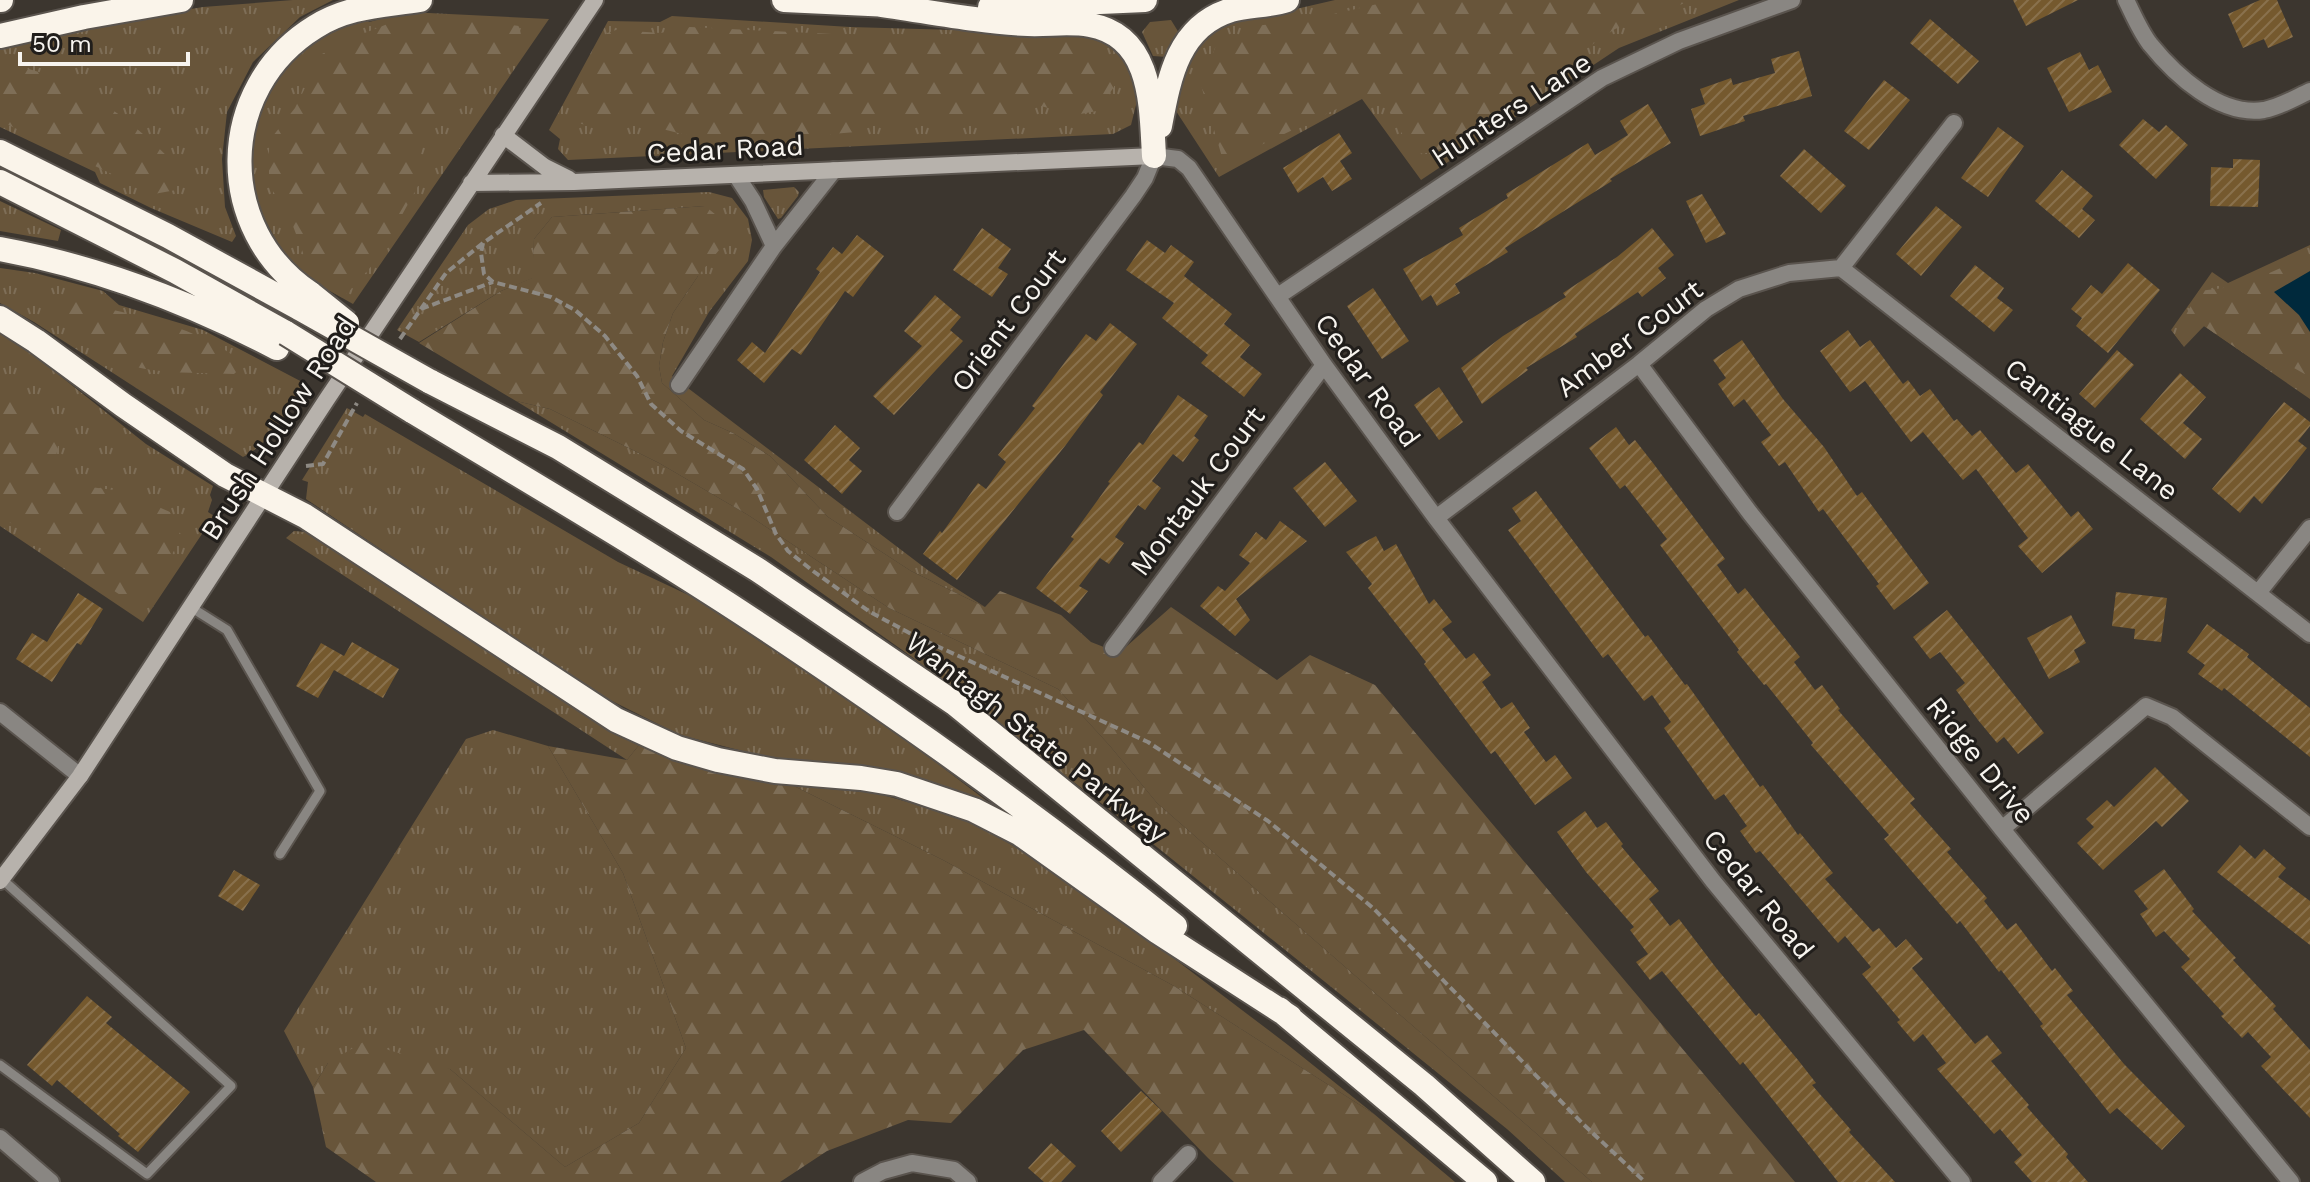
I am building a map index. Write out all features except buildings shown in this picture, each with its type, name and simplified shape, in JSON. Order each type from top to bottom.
[{"type":"highway","points":[[0,36],[181,0]]},
{"type":"highway","points":[[306,302],[298,285],[264,246],[247,211],[239,157],[247,110],[284,50],[312,29],[356,9],[420,0]]},
{"type":"highway","points":[[784,0],[1027,6],[1145,0]]},
{"type":"highway","points":[[1154,156],[1170,76],[1191,35],[1218,15],[1287,0]]},
{"type":"highway","points":[[875,4],[1027,24],[1077,23],[1106,30],[1129,47],[1145,72],[1154,156]]},
{"type":"highway","points":[[0,152],[306,302]]},
{"type":"highway","points":[[0,182],[175,271],[282,341],[412,411],[669,567],[879,706],[1044,823],[1290,1017],[1485,1182]]},
{"type":"highway","points":[[0,249],[87,269],[159,293],[282,341]]},
{"type":"highway","name":"Wantagh State Parkway","points":[[306,302],[388,346],[429,381],[571,455],[758,570],[954,703],[1424,1085],[1533,1182]]},
{"type":"highway","points":[[0,318],[225,475],[305,516],[616,720],[665,742],[718,760],[775,771],[897,784],[974,810],[1019,833],[1158,932],[1290,1017]]},
{"type":"main road","name":"Brush Hollow Road","points":[[1,880],[80,776],[262,496],[595,0]]},
{"type":"main road","points":[[503,135],[545,167],[574,182]]},
{"type":"main road","name":"Cedar Road","points":[[471,183],[574,182],[1154,156]]},
{"type":"street","name":"Hunters Lane","points":[[1278,296],[1602,78],[1679,41],[1792,0]]},
{"type":"street","points":[[2126,0],[2148,42],[2178,74],[2215,99],[2241,110],[2263,110],[2310,91]]},
{"type":"street","points":[[1841,268],[1954,123]]},
{"type":"street","name":"Cedar Road","points":[[1154,156],[1178,159],[1185,164],[1324,365],[1436,518],[1713,881],[1962,1182]]},
{"type":"street","name":"Orient Court","points":[[897,512],[1133,196],[1154,156]]},
{"type":"street","points":[[679,385],[774,246],[834,170]]},
{"type":"street","points":[[736,175],[753,201],[774,246]]},
{"type":"street","name":"Amber Court","points":[[1436,518],[1639,364],[1706,309],[1739,289],[1789,273],[1841,268]]},
{"type":"street","name":"Cantiague Lane","points":[[1841,268],[2310,634]]},
{"type":"street","name":"Ridge Drive","points":[[1639,364],[1750,513],[2002,829],[2291,1182]]},
{"type":"street","name":"Montauk Court","points":[[1113,648],[1324,365]]},
{"type":"street","points":[[2258,593],[2310,528]]},
{"type":"street","points":[[2002,829],[2146,706],[2172,717],[2310,827]]},
{"type":"street","points":[[0,712],[80,776]]},
{"type":"street","points":[[0,1138],[51,1182]]},
{"type":"street","points":[[1161,1182],[1188,1154]]},
{"type":"street","points":[[862,1182],[883,1171],[912,1163],[954,1170],[968,1182]]},
{"type":"lane","points":[[192,608],[227,630],[320,791],[280,854]]},
{"type":"lane","points":[[0,1065],[147,1174],[231,1086],[1,880]]},
{"type":"path","points":[[388,346],[421,309],[446,273],[483,243],[574,182]]},
{"type":"path","points":[[483,243],[484,274],[493,282],[551,297],[575,310],[605,336],[637,376],[651,404],[681,431],[743,469],[757,489],[776,534],[788,551],[870,612],[919,638],[1148,742],[1268,821],[1373,908],[1583,1124],[1645,1182]]},
{"type":"path","points":[[421,309],[493,282]]},
{"type":"path","points":[[280,470],[323,464],[361,384]]},
{"type":"green space","points":[[333,0],[300,17],[253,62],[227,112],[222,159],[225,207],[236,236],[232,242],[100,183],[95,172],[0,127],[0,49],[82,27],[203,7]]},
{"type":"green space","points":[[1335,0],[1739,0],[1619,48],[1421,180],[1362,99],[1219,177],[1176,111],[1176,77],[1212,23],[1257,18]]},
{"type":"green space","points":[[1395,0],[1693,0],[1615,29],[1499,108],[1451,146],[1423,154],[1411,149],[1383,101],[1366,95],[1240,155],[1222,157],[1201,85],[1215,48],[1255,26],[1312,19]]},
{"type":"green space","points":[[408,12],[549,19],[353,304],[314,282],[285,257],[255,201],[247,147],[261,94],[304,44],[361,14],[369,22]]},
{"type":"green space","points":[[418,12],[519,26],[523,43],[516,53],[503,61],[479,96],[438,124],[422,147],[418,186],[377,260],[343,298],[314,282],[290,218],[269,185],[269,141],[295,108],[322,54],[357,36]]},
{"type":"green space","points":[[672,16],[955,30],[1057,26],[1114,45],[1133,69],[1138,97],[1131,125],[1113,134],[568,160],[558,149],[560,139],[549,130],[608,21],[660,22]]},
{"type":"green space","points":[[1171,20],[1179,33],[1167,57],[1153,56],[1142,32],[1150,22]]},
{"type":"green space","points":[[690,27],[871,36],[1071,33],[1115,65],[1114,87],[1097,111],[1075,115],[1037,105],[1001,117],[959,120],[895,118],[856,132],[736,142],[682,134],[627,120],[599,127],[570,122],[571,105],[607,33],[616,30],[661,33]]},
{"type":"green space","points":[[0,63],[51,76],[119,114],[178,167],[176,190],[154,194],[0,121]]},
{"type":"green space","points":[[794,187],[799,192],[798,196],[778,219],[763,190]]},
{"type":"green space","points":[[709,192],[732,198],[748,219],[752,240],[748,261],[709,312],[672,376],[929,571],[985,607],[911,571],[828,517],[770,456],[733,433],[704,420],[662,383],[659,366],[663,342],[673,313],[698,276],[705,206],[552,217],[534,239],[533,278],[501,291],[419,342],[397,330],[468,225],[489,209],[516,200]]},
{"type":"green space","points":[[0,201],[61,230],[58,241],[0,231]]},
{"type":"green space","points":[[705,206],[721,219],[728,239],[673,313],[659,366],[662,383],[704,420],[733,433],[770,456],[828,517],[911,571],[985,607],[1000,591],[1061,615],[1091,642],[1119,653],[1171,607],[1277,680],[1310,655],[1375,685],[1795,1182],[1592,1182],[1157,803],[1058,689],[889,608],[748,515],[659,463],[550,409],[516,401],[419,343],[501,291],[532,278],[534,239],[552,217]]},
{"type":"green space","points":[[2310,245],[2310,399],[2204,326],[2184,347],[2171,330],[2212,272],[2228,283]]},
{"type":"green space","points":[[2310,255],[2310,377],[2294,368],[2270,371],[2204,326],[2182,344],[2175,335],[2199,291],[2240,286]]},
{"type":"green space","points":[[0,268],[35,273],[103,291],[119,305],[203,330],[306,384],[271,435],[243,457],[0,303]]},
{"type":"green space","points":[[77,302],[143,317],[186,331],[227,351],[245,364],[234,374],[199,373],[146,369],[112,360],[91,348],[52,316],[57,304]]},
{"type":"green space","points":[[0,334],[20,344],[146,444],[213,486],[208,512],[214,516],[143,622],[0,526]]},
{"type":"green space","points":[[0,383],[6,383],[59,440],[55,463],[82,486],[122,491],[170,512],[182,537],[147,597],[134,604],[0,516]]},
{"type":"green space","points":[[516,401],[550,409],[659,463],[748,515],[889,608],[1058,689],[1157,803],[1592,1182],[1565,1182],[1507,1129],[1340,994],[1137,831],[912,657],[771,557]]},
{"type":"green space","points":[[347,408],[363,417],[365,414],[618,562],[697,599],[900,735],[1013,821],[936,783],[847,764],[774,759],[680,735],[594,692],[306,499],[308,482],[302,480]]},
{"type":"green space","points":[[294,531],[306,532],[639,745],[627,760],[286,538]]},
{"type":"green space","points":[[493,730],[548,746],[623,873],[686,1048],[639,1123],[565,1167],[450,1069],[328,1063],[313,1087],[284,1031],[466,739]]},
{"type":"green space","points":[[639,745],[718,770],[794,786],[943,860],[1174,986],[1374,1114],[1455,1182],[1234,1182],[1084,1030],[1023,1050],[951,1123],[908,1120],[827,1151],[780,1182],[376,1182],[326,1147],[313,1087],[328,1063],[363,1042],[450,1069],[565,1167],[639,1123],[686,1048],[623,873],[548,746],[627,760]]},
{"type":"green space","points":[[794,786],[876,793],[967,819],[1068,878],[1374,1114],[1174,986],[943,860]]},
{"type":"water","points":[[2310,271],[2310,332],[2299,315],[2274,292]]}]
